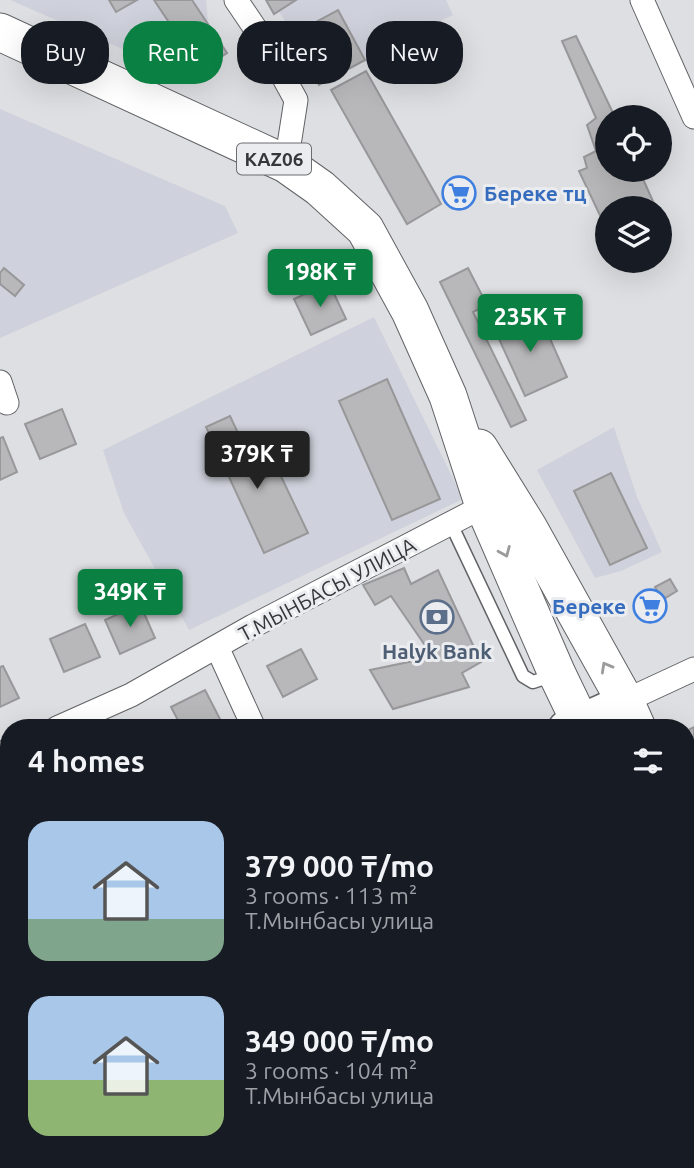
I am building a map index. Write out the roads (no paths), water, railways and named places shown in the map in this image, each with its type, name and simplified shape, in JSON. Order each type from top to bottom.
[{"type":"main road","name":"KАZ06","points":[[0,32],[286,164],[320,188],[365,229],[410,311],[448,396],[484,506],[557,674],[573,719]]},
{"type":"main road","name":"KАZ06","points":[[448,396],[528,527],[631,715]]},
{"type":"main road","points":[[611,719],[631,715]]},
{"type":"street","points":[[236,0],[296,100],[286,164]]},
{"type":"street","points":[[642,0],[694,117]]},
{"type":"street","name":"Т.МЫНБАСЫ УЛИЦА","points":[[77,719],[131,695],[484,506]]},
{"type":"street","points":[[217,647],[250,719]]},
{"type":"street","points":[[631,715],[694,669]]},
{"type":"lane","points":[[451,524],[523,676],[533,682],[557,674]]},
{"type":"place","name":"Береке тц","points":[[459,193]]},
{"type":"place","name":"Береке","points":[[650,606]]},
{"type":"place","name":"Halyk Bank","points":[[437,617]]}]
